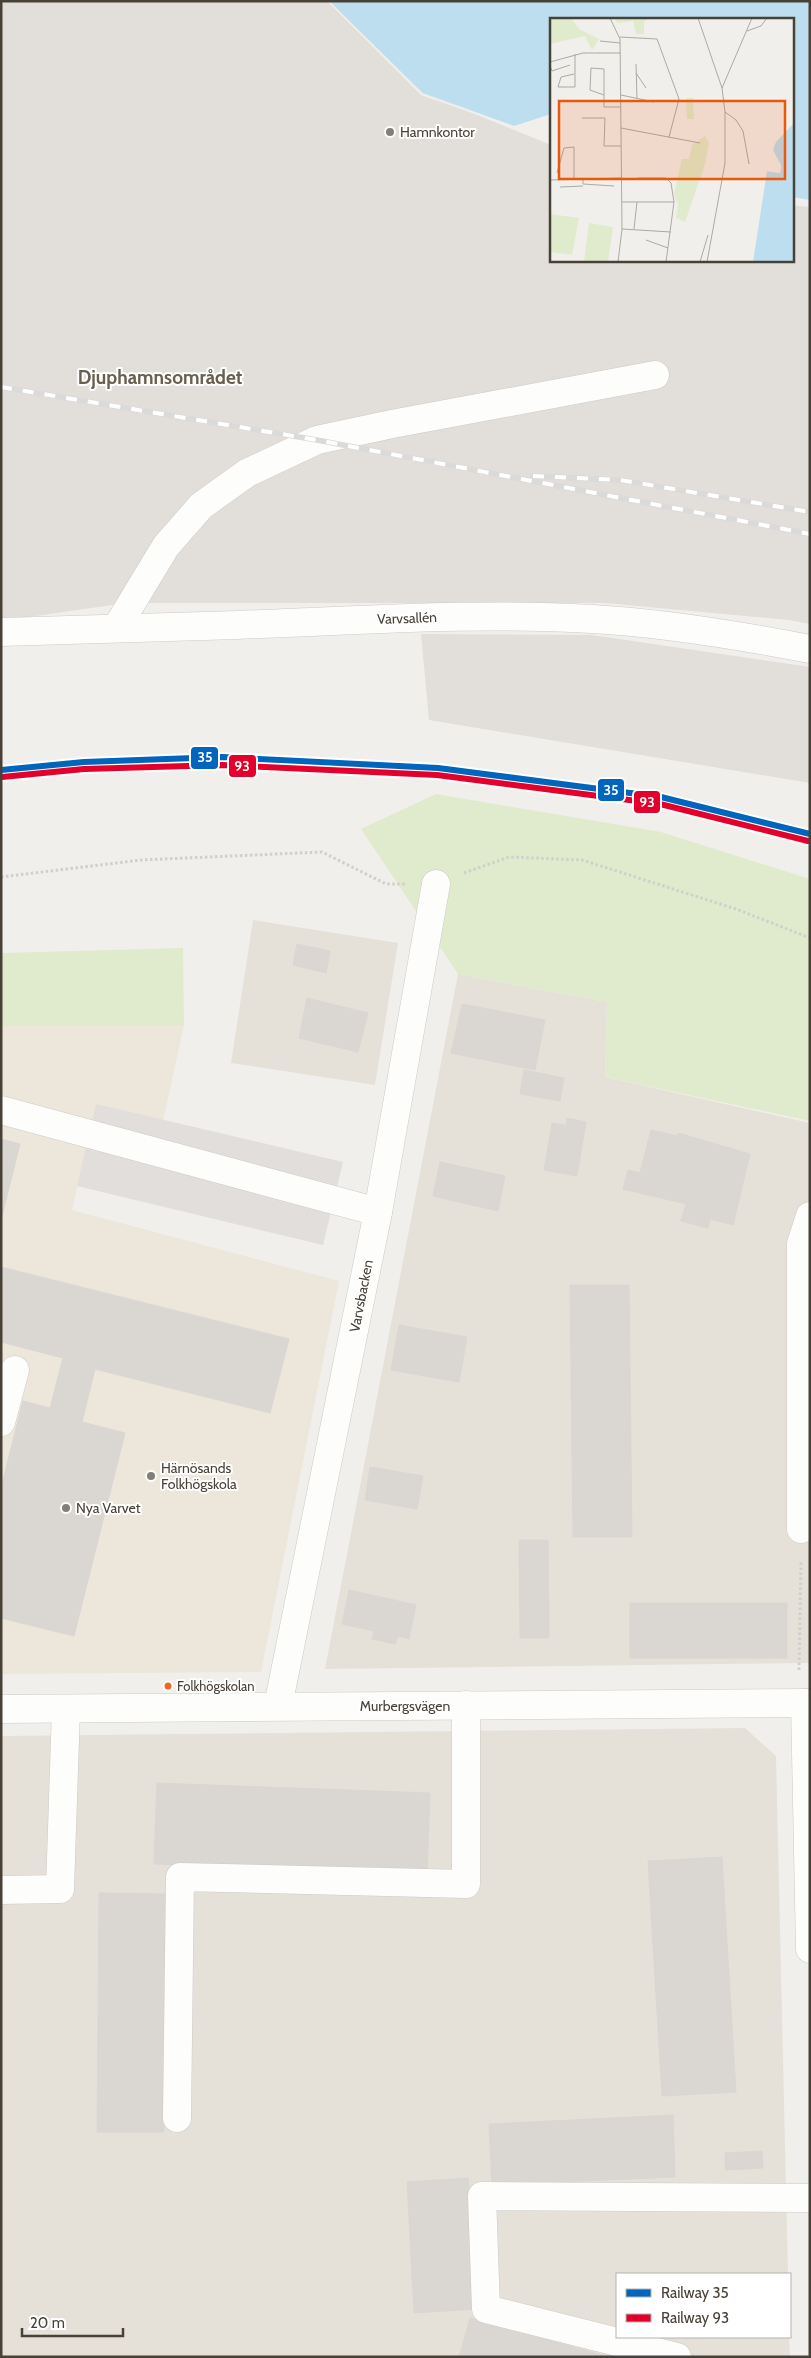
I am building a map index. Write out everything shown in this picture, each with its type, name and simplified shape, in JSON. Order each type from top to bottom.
[{"type":"street","points":[[117,627],[166,546],[201,506],[247,473],[317,440],[392,424],[655,375]]},
{"type":"street","name":"Varvsallén","points":[[1,632],[414,617],[504,616],[592,619],[651,624],[725,633],[810,649]]},
{"type":"street","name":"Varvsbacken","points":[[278,1706],[378,1212],[436,884]]},
{"type":"street","points":[[1,1110],[378,1212]]},
{"type":"street","points":[[801,1529],[801,1244],[810,1216]]},
{"type":"street","points":[[1,1422],[15,1370]]},
{"type":"street","points":[[807,1703],[810,1949]]},
{"type":"street","name":"Murbergsvägen","points":[[1,1709],[807,1703]]},
{"type":"street","points":[[178,2118],[180,1877],[466,1884],[466,1705]]},
{"type":"street","points":[[1,1890],[60,1889],[66,1708]]},
{"type":"street","points":[[677,2357],[486,2309],[482,2196],[810,2198]]},
{"type":"path","points":[[1,877],[141,860],[322,852],[386,884],[436,884],[509,857],[582,860],[736,908],[810,938]]},
{"type":"path","points":[[790,1670],[800,1670],[801,1556]]},
{"type":"shaded area","points":[[1,1],[329,1],[423,93],[550,145],[550,261],[794,261],[794,205],[810,207],[810,624],[789,620],[605,603],[126,603],[1,621]]},
{"type":"shaded area","points":[[421,634],[592,635],[810,667],[810,783],[429,720]]},
{"type":"shaded area","points":[[253,920],[398,943],[375,1085],[231,1063]]},
{"type":"shaded area","points":[[458,974],[607,1002],[605,1077],[810,1123],[810,1663],[325,1669]]},
{"type":"shaded area","name":"Härnösands Folkhögskola","points":[[184,1025],[163,1121],[96,1104],[72,1210],[339,1281],[261,1672],[1,1674],[1,1026]]},
{"type":"shaded area","points":[[96,1104],[343,1162],[323,1245],[77,1186]]},
{"type":"shaded area","points":[[745,1728],[776,1756],[788,2273],[616,2273],[616,2338],[789,2338],[790,2357],[1,2357],[1,1736]]},
{"type":"green space","points":[[436,794],[661,832],[810,879],[810,1121],[605,1077],[607,1002],[458,974],[361,829]]},
{"type":"green space","points":[[183,948],[184,1025],[1,1026],[1,953]]},
{"type":"water","points":[[329,1],[810,1],[810,200],[794,197],[794,18],[550,18],[550,114],[514,126],[423,93]]},
{"type":"pier","points":[[327,1],[422,93],[483,117],[421,95]]},
{"type":"building","points":[[297,944],[330,951],[326,973],[293,965]]},
{"type":"building","points":[[307,998],[368,1013],[358,1052],[299,1038]]},
{"type":"building","points":[[462,1004],[545,1020],[535,1070],[451,1053]]},
{"type":"building","points":[[524,1070],[564,1078],[560,1101],[520,1094]]},
{"type":"building","points":[[567,1118],[586,1122],[577,1176],[544,1170],[552,1123],[566,1125]]},
{"type":"building","points":[[651,1130],[677,1136],[678,1133],[750,1154],[733,1225],[710,1219],[708,1228],[681,1221],[686,1204],[623,1189],[628,1170],[640,1173]]},
{"type":"building","points":[[1,1139],[20,1144],[1,1220]]},
{"type":"building","points":[[440,1162],[505,1176],[498,1211],[433,1196]]},
{"type":"building","points":[[1,1267],[289,1339],[270,1413],[95,1369],[82,1422],[125,1433],[74,1636],[1,1618],[1,1488],[23,1401],[50,1408],[63,1358],[1,1342]]},
{"type":"building","points":[[570,1285],[629,1285],[632,1537],[573,1537]]},
{"type":"building","points":[[399,1325],[467,1337],[459,1382],[391,1370]]},
{"type":"building","points":[[370,1467],[423,1476],[417,1509],[365,1500]]},
{"type":"building","points":[[519,1540],[548,1540],[549,1638],[520,1638]]},
{"type":"building","points":[[349,1590],[416,1605],[409,1639],[398,1636],[395,1644],[372,1639],[374,1631],[342,1624]]},
{"type":"building","points":[[630,1603],[787,1603],[787,1658],[630,1658]]},
{"type":"building","points":[[157,1783],[430,1793],[427,1874],[154,1864]]},
{"type":"building","points":[[722,1857],[736,2092],[662,2096],[648,1861]]},
{"type":"building","points":[[99,1893],[167,1894],[164,2132],[97,2132]]},
{"type":"building","points":[[673,2115],[675,2177],[492,2185],[489,2124]]},
{"type":"building","points":[[762,2151],[763,2168],[725,2170],[725,2153]]},
{"type":"building","points":[[468,2178],[476,2309],[414,2313],[407,2182]]},
{"type":"building","points":[[470,2318],[609,2357],[459,2357]]},
{"type":"railway","points":[[1,387],[317,440],[810,534]]},
{"type":"railway","points":[[533,476],[620,480],[810,512]]},
{"type":"rail line","name":"35","points":[[1,770],[84,762],[222,757],[438,768],[661,797],[810,834]]},
{"type":"rail line","name":"93","points":[[2,777],[84,769],[222,765],[437,775],[660,804],[808,841]]},
{"type":"place","name":"Hamnkontor","points":[[390,132]]},
{"type":"place","name":"Härnösands Folkhögskola","points":[[151,1476]]},
{"type":"place","name":"Nya Varvet","points":[[66,1508]]},
{"type":"place","name":"Folkhögskolan","points":[[168,1686]]},
{"type":"district","name":"Djuphamnsområdet","points":[[160,377]]}]
